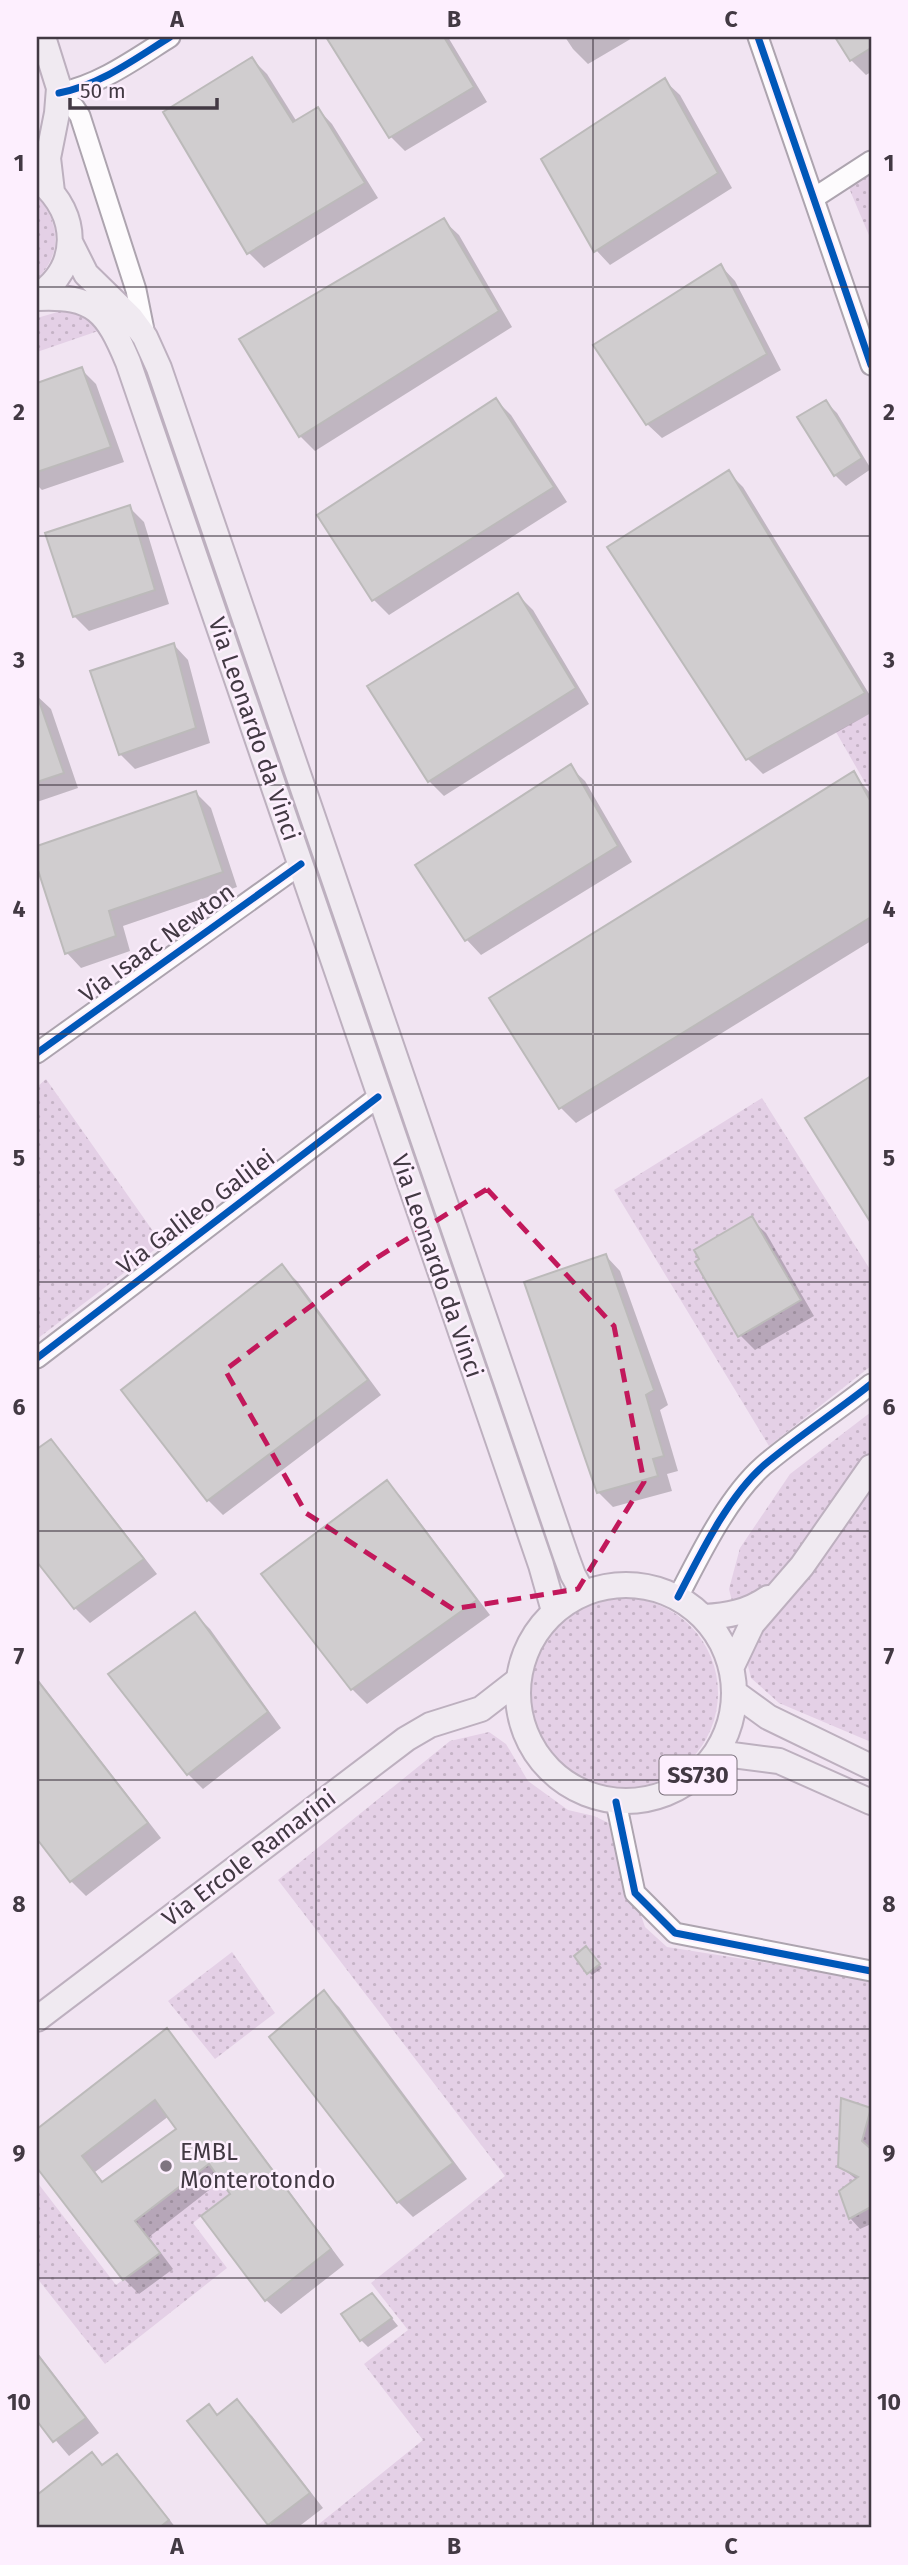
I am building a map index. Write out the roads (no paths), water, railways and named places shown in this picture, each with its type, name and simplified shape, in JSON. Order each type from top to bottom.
[{"type":"main road","name":"Via Leonardo da Vinci","points":[[43,37],[59,97],[44,186],[66,215],[70,242],[86,274],[131,318],[145,337],[164,381],[566,1556],[583,1592]]},
{"type":"main road","points":[[37,297],[55,281],[62,269],[70,242]]},
{"type":"main road","name":"Via Leonardo da Vinci","points":[[37,297],[70,299],[90,305],[115,332],[128,362],[301,864],[378,1097],[541,1565],[554,1611]]},
{"type":"main road","points":[[732,1665],[752,1624],[822,1539],[871,1467]]},
{"type":"main road","name":"SS730","points":[[617,1584],[650,1587],[678,1597],[704,1617],[721,1639],[732,1665],[735,1693],[731,1724],[718,1753],[698,1775],[674,1791],[646,1800],[617,1802],[588,1795],[562,1781],[541,1761],[525,1736],[518,1708],[517,1681],[524,1655],[536,1631],[554,1611],[583,1592],[617,1584]]},
{"type":"main road","points":[[704,1617],[742,1612],[765,1601],[782,1587]]},
{"type":"main road","name":"Via Ercole Ramarini","points":[[37,2020],[406,1739],[430,1725],[471,1714],[490,1704],[517,1681]]},
{"type":"main road","points":[[735,1693],[768,1717],[871,1767]]},
{"type":"main road","points":[[471,1714],[495,1719],[525,1736]]},
{"type":"main road","name":"SS730","points":[[718,1753],[779,1761],[871,1802]]},
{"type":"street","points":[[59,97],[100,80],[170,37]]},
{"type":"street","points":[[758,37],[871,365]]},
{"type":"street","name":"Via Leonardo da Vinci","points":[[59,97],[74,107],[80,117],[136,290],[145,337]]},
{"type":"street","points":[[814,198],[871,161]]},
{"type":"street","name":"Via Isaac Newton","points":[[37,1053],[301,864]]},
{"type":"street","name":"Via Galileo Galilei","points":[[37,1358],[378,1097]]},
{"type":"street","points":[[678,1597],[719,1524],[741,1491],[762,1467],[871,1384]]},
{"type":"street","points":[[617,1802],[635,1893],[676,1933],[871,1971]]},
{"type":"place","name":"EMBL Monterotondo","points":[[166,2166]]}]
